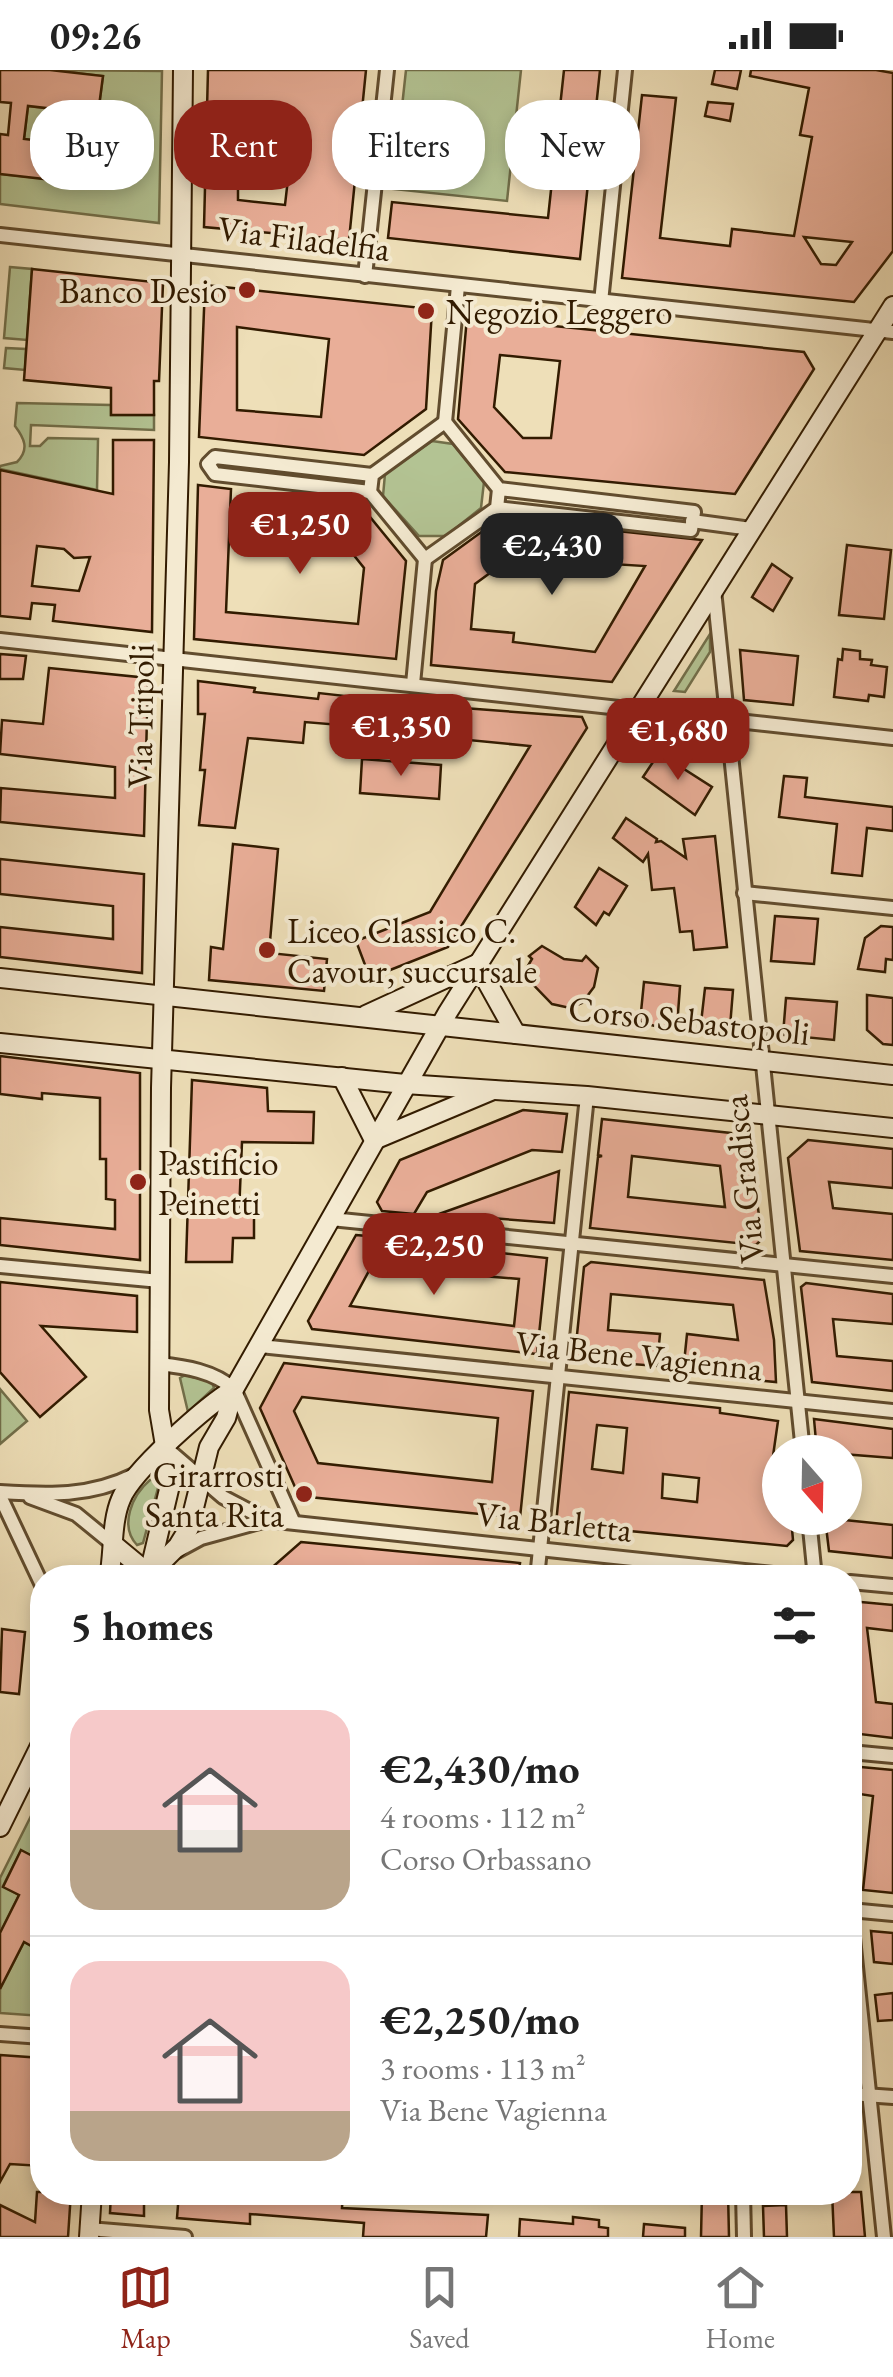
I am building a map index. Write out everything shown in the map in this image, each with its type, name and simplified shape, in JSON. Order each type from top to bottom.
[{"type":"street","name":"Via Tripoli","points":[[144,1565],[170,1490],[159,1410],[160,1281],[184,70]]},
{"type":"street","points":[[364,276],[387,70]]},
{"type":"street","points":[[601,302],[625,70]]},
{"type":"street","name":"Via Filadelfia","points":[[0,234],[884,331]]},
{"type":"street","points":[[425,559],[497,508],[691,530],[694,512],[499,489],[445,422],[458,286]]},
{"type":"street","points":[[170,1556],[190,1528],[209,1447],[226,1418],[234,1389],[405,1084],[751,529],[884,331],[893,306]]},
{"type":"street","points":[[178,462],[208,464],[215,457],[372,475],[445,422]]},
{"type":"street","points":[[208,464],[215,474],[370,492],[425,559],[413,684]]},
{"type":"street","points":[[370,492],[372,475]]},
{"type":"street","points":[[497,508],[499,489]]},
{"type":"street","points":[[692,521],[751,529]]},
{"type":"street","name":"Via Gradisca","points":[[714,588],[801,1435]]},
{"type":"street","points":[[0,640],[893,738]]},
{"type":"street","points":[[744,893],[893,908]]},
{"type":"street","points":[[360,1017],[478,964]]},
{"type":"street","points":[[478,964],[516,1034]]},
{"type":"street","name":"Corso Sebastopoli","points":[[0,978],[893,1075]]},
{"type":"street","points":[[0,1043],[893,1128]]},
{"type":"street","points":[[342,1078],[374,1140]]},
{"type":"street","points":[[374,1140],[494,1089]]},
{"type":"street","points":[[537,1565],[587,1096]]},
{"type":"street","points":[[331,1219],[893,1276]]},
{"type":"street","points":[[0,1266],[160,1281]]},
{"type":"street","name":"Via Bene Vagienna","points":[[260,1346],[893,1411]]},
{"type":"street","points":[[160,1364],[187,1367],[222,1379],[234,1389],[292,1521]]},
{"type":"street","points":[[112,1565],[119,1502],[127,1488],[216,1400],[234,1389]]},
{"type":"street","points":[[166,1448],[237,1507],[268,1520]]},
{"type":"street","points":[[33,1565],[0,1494],[92,1491],[148,1465]]},
{"type":"street","points":[[18,1493],[76,1514],[133,1565]]},
{"type":"street","points":[[155,1565],[201,1538],[268,1520]]},
{"type":"street","name":"Via Barletta","points":[[268,1520],[686,1565]]},
{"type":"street","points":[[810,1535],[812,1565]]},
{"type":"street","points":[[862,1583],[893,1586]]},
{"type":"street","points":[[862,1753],[893,1756]]},
{"type":"street","points":[[0,1827],[30,1766]]},
{"type":"street","points":[[862,1911],[893,1914]]},
{"type":"street","points":[[862,2027],[884,2237]]},
{"type":"street","points":[[0,2034],[30,2036]]},
{"type":"street","points":[[862,2095],[893,2097]]},
{"type":"street","points":[[91,2205],[89,2233],[185,2237]]},
{"type":"street","points":[[744,2205],[744,2237]]},
{"type":"green space","points":[[50,70],[162,71],[159,223],[0,204],[0,174],[30,177],[30,190],[154,190],[154,100],[100,100],[103,76]]},
{"type":"green space","points":[[406,70],[521,70],[518,100],[505,100],[507,201],[402,190],[485,190],[485,100],[403,100]]},
{"type":"green space","points":[[30,106],[30,140],[24,139]]},
{"type":"green space","points":[[10,267],[32,269],[27,340],[4,338]]},
{"type":"green space","points":[[6,348],[26,349],[25,370],[4,368]]},
{"type":"green space","points":[[17,403],[111,405],[111,415],[154,415],[154,430],[31,425],[30,446],[40,446],[48,438],[98,439],[97,490],[0,469],[17,462],[23,453],[23,439],[15,426]]},
{"type":"green space","points":[[432,441],[453,444],[484,482],[481,508],[446,536],[419,536],[383,496],[385,474]]},
{"type":"green space","points":[[710,634],[710,652],[685,692],[674,691]]},
{"type":"green space","points":[[185,1375],[212,1382],[214,1388],[188,1412],[180,1378]]},
{"type":"green space","points":[[0,1389],[27,1421],[0,1444]]},
{"type":"green space","points":[[150,1480],[156,1480],[158,1488],[143,1543],[137,1545],[128,1520],[138,1494]]},
{"type":"green space","points":[[30,1818],[30,1855],[21,1851],[3,1886],[19,1895],[0,1933],[0,1878]]},
{"type":"green space","points":[[24,1942],[30,1945],[30,2015],[0,2013],[0,1989]]},
{"type":"building","points":[[0,70],[103,76],[100,100],[30,100],[24,139],[30,140],[30,177],[0,174],[0,134],[8,135],[11,103],[0,102]]},
{"type":"building","points":[[208,70],[366,70],[363,100],[332,100],[332,190],[354,190],[349,240],[204,227],[205,190],[238,190],[238,200],[285,205],[287,190],[312,190],[312,100],[207,100]]},
{"type":"building","points":[[564,70],[600,70],[597,100],[561,100]]},
{"type":"building","points":[[715,70],[741,70],[737,89],[712,84]]},
{"type":"building","points":[[751,70],[893,73],[893,251],[854,302],[622,278],[632,190],[640,190],[642,95],[676,98],[660,238],[730,246],[732,229],[794,236],[812,137],[800,135],[809,88],[750,76]],"holes":[[[804,237],[852,242],[836,265],[821,264]]]},
{"type":"building","points":[[708,102],[733,104],[730,121],[705,116]]},
{"type":"building","points":[[551,190],[587,190],[580,259],[388,238],[392,202],[548,218]]},
{"type":"building","points":[[32,269],[163,283],[154,415],[111,415],[111,388],[24,380]]},
{"type":"building","points":[[205,285],[432,309],[426,409],[364,455],[199,437]],"holes":[[[237,327],[329,339],[321,417],[237,410]]]},
{"type":"building","points":[[467,317],[804,352],[814,369],[735,494],[505,472],[458,419]],"holes":[[[500,355],[560,361],[551,438],[523,438],[494,407]]]},
{"type":"building","points":[[113,440],[154,440],[152,632],[53,621],[55,605],[32,603],[30,619],[0,616],[0,470],[113,494]],"holes":[[[37,546],[64,549],[74,558],[90,557],[79,591],[32,586]]]},
{"type":"building","points":[[198,485],[231,489],[226,612],[358,624],[364,568],[340,538],[253,530],[257,494],[357,501],[406,561],[396,659],[194,639]]},
{"type":"building","points":[[506,520],[523,521],[702,540],[612,682],[431,665],[436,591],[443,560],[491,525]],"holes":[[[509,559],[533,559],[645,566],[595,652],[513,642],[514,633],[471,629],[475,584]]]},
{"type":"building","points":[[847,545],[891,550],[884,619],[839,615]]},
{"type":"building","points":[[772,564],[792,578],[773,611],[752,597]]},
{"type":"building","points":[[843,649],[860,651],[860,659],[887,667],[884,697],[869,695],[868,701],[834,697],[838,659],[842,660]]},
{"type":"building","points":[[740,650],[798,656],[793,705],[744,700]]},
{"type":"building","points":[[0,654],[26,656],[23,679],[0,679]]},
{"type":"building","points":[[49,668],[148,678],[144,836],[0,822],[1,788],[115,798],[115,767],[0,754],[2,720],[43,724]]},
{"type":"building","points":[[198,681],[318,699],[319,693],[390,701],[388,729],[305,722],[303,743],[248,738],[235,828],[199,825],[205,770],[200,770],[205,714],[198,714]]},
{"type":"building","points":[[450,707],[582,717],[587,728],[448,947],[370,978],[356,941],[430,912],[530,746],[447,738]]},
{"type":"building","points":[[659,753],[712,787],[695,815],[643,777]]},
{"type":"building","points":[[362,759],[441,765],[439,799],[360,793]]},
{"type":"building","points":[[784,776],[807,778],[805,797],[893,807],[893,831],[867,828],[862,876],[832,873],[837,824],[779,817]]},
{"type":"building","points":[[626,818],[656,842],[661,841],[686,858],[683,839],[715,836],[727,947],[694,950],[692,931],[680,932],[674,888],[652,890],[648,854],[643,862],[613,838]]},
{"type":"building","points":[[233,844],[278,849],[269,953],[327,959],[324,991],[209,980],[211,947],[223,949]]},
{"type":"building","points":[[0,859],[144,874],[142,973],[0,957],[0,927],[113,939],[113,906],[0,894]]},
{"type":"building","points":[[599,868],[627,886],[609,915],[604,912],[596,925],[575,907]]},
{"type":"building","points":[[775,916],[818,919],[814,964],[771,961]]},
{"type":"building","points":[[881,926],[893,927],[893,960],[886,959],[885,972],[858,969],[865,938]]},
{"type":"building","points":[[542,946],[564,959],[582,961],[586,956],[598,968],[594,987],[582,1003],[570,1008],[552,1004],[523,974],[532,959],[529,956]]},
{"type":"building","points":[[644,982],[680,986],[677,1027],[666,1029],[640,1022]]},
{"type":"building","points":[[705,988],[733,990],[730,1027],[701,1023]]},
{"type":"building","points":[[867,995],[893,998],[893,1045],[883,1044],[867,1030]]},
{"type":"building","points":[[786,998],[837,1002],[834,1040],[783,1035]]},
{"type":"building","points":[[0,1056],[140,1073],[140,1260],[0,1245],[0,1218],[115,1229],[115,1200],[106,1199],[106,1159],[100,1159],[100,1098],[42,1093],[42,1099],[0,1094]]},
{"type":"building","points":[[192,1080],[267,1088],[268,1111],[314,1112],[313,1143],[242,1142],[239,1213],[254,1214],[254,1238],[233,1238],[232,1262],[186,1262]]},
{"type":"building","points":[[523,1110],[567,1114],[562,1152],[532,1150],[427,1192],[414,1214],[382,1211],[377,1202],[400,1160]]},
{"type":"building","points":[[602,1119],[731,1133],[751,1154],[762,1239],[756,1245],[590,1228],[598,1157],[602,1156],[598,1155]],"holes":[[[632,1156],[720,1166],[725,1207],[628,1197]]]},
{"type":"building","points":[[808,1140],[893,1149],[893,1188],[829,1182],[833,1208],[893,1214],[893,1260],[800,1251],[788,1158]]},
{"type":"building","points":[[559,1171],[554,1223],[439,1214]]},
{"type":"building","points":[[356,1235],[422,1241],[419,1271],[404,1270],[405,1258],[377,1256],[350,1306],[514,1326],[519,1279],[446,1273],[448,1247],[547,1258],[537,1354],[312,1329],[308,1321]]},
{"type":"building","points":[[591,1262],[764,1280],[776,1382],[683,1373],[687,1334],[738,1340],[733,1305],[611,1294],[608,1330],[660,1334],[657,1366],[580,1360],[575,1354],[584,1267]]},
{"type":"building","points":[[0,1282],[137,1296],[137,1332],[41,1326],[86,1377],[40,1417],[0,1372]]},
{"type":"building","points":[[806,1283],[893,1294],[893,1324],[833,1319],[837,1356],[893,1361],[893,1391],[812,1382],[801,1287]]},
{"type":"building","points":[[284,1363],[533,1391],[520,1518],[299,1496],[260,1408]],"holes":[[[302,1397],[498,1418],[492,1482],[318,1463],[294,1411]]]},
{"type":"building","points":[[569,1392],[720,1408],[720,1413],[778,1421],[776,1435],[762,1435],[762,1535],[793,1535],[787,1546],[556,1524]],"holes":[[[597,1425],[627,1428],[623,1473],[592,1469]],[[663,1474],[699,1478],[697,1502],[662,1498]]]},
{"type":"building","points":[[814,1419],[893,1429],[893,1458],[862,1456],[862,1435],[815,1435]]},
{"type":"building","points":[[862,1522],[893,1525],[893,1558],[829,1551],[827,1535],[862,1535]]},
{"type":"building","points":[[301,1542],[520,1563],[520,1565],[275,1565]]},
{"type":"building","points":[[862,1602],[893,1605],[893,1631],[867,1628],[876,1702],[893,1704],[893,1738],[862,1734]]},
{"type":"building","points":[[2,1629],[25,1632],[19,1694],[0,1692]]},
{"type":"building","points":[[862,1767],[893,1770],[893,1893],[863,1890],[873,1796],[862,1794]]},
{"type":"building","points":[[21,1850],[30,1855],[30,1945],[24,1942],[0,1989],[0,1933],[19,1895],[3,1887]]},
{"type":"building","points":[[871,1931],[893,1933],[893,1964],[874,1962]]},
{"type":"building","points":[[893,1993],[893,2020],[878,2021],[875,1995]]},
{"type":"building","points":[[0,2055],[30,2057],[30,2165],[10,2164],[0,2182]]},
{"type":"building","points":[[862,2203],[865,2237],[834,2237],[833,2205]]},
{"type":"building","points":[[0,2205],[35,2222],[36,2205],[70,2205],[68,2237],[0,2237]]},
{"type":"building","points":[[110,2205],[144,2205],[144,2216],[110,2213]]},
{"type":"building","points":[[178,2205],[342,2205],[342,2208],[488,2215],[486,2237],[363,2237],[364,2223],[250,2214],[250,2224],[177,2218]]},
{"type":"building","points":[[702,2205],[728,2205],[729,2237],[701,2237]]},
{"type":"building","points":[[786,2205],[787,2237],[764,2237],[763,2206]]},
{"type":"building","points":[[573,2217],[599,2220],[599,2227],[608,2228],[608,2237],[519,2237],[520,2219],[573,2224]]},
{"type":"building","points":[[644,2224],[685,2228],[685,2237],[643,2237]]},
{"type":"place","name":"Banco Desio","points":[[247,290]]},
{"type":"place","name":"Negozio Leggero","points":[[426,311]]},
{"type":"place","name":"Liceo Classico C. Cavour, succursale","points":[[267,950]]},
{"type":"place","name":"Pastificio Peinetti","points":[[138,1182]]},
{"type":"place","name":"Girarrosti Santa Rita","points":[[304,1494]]}]
